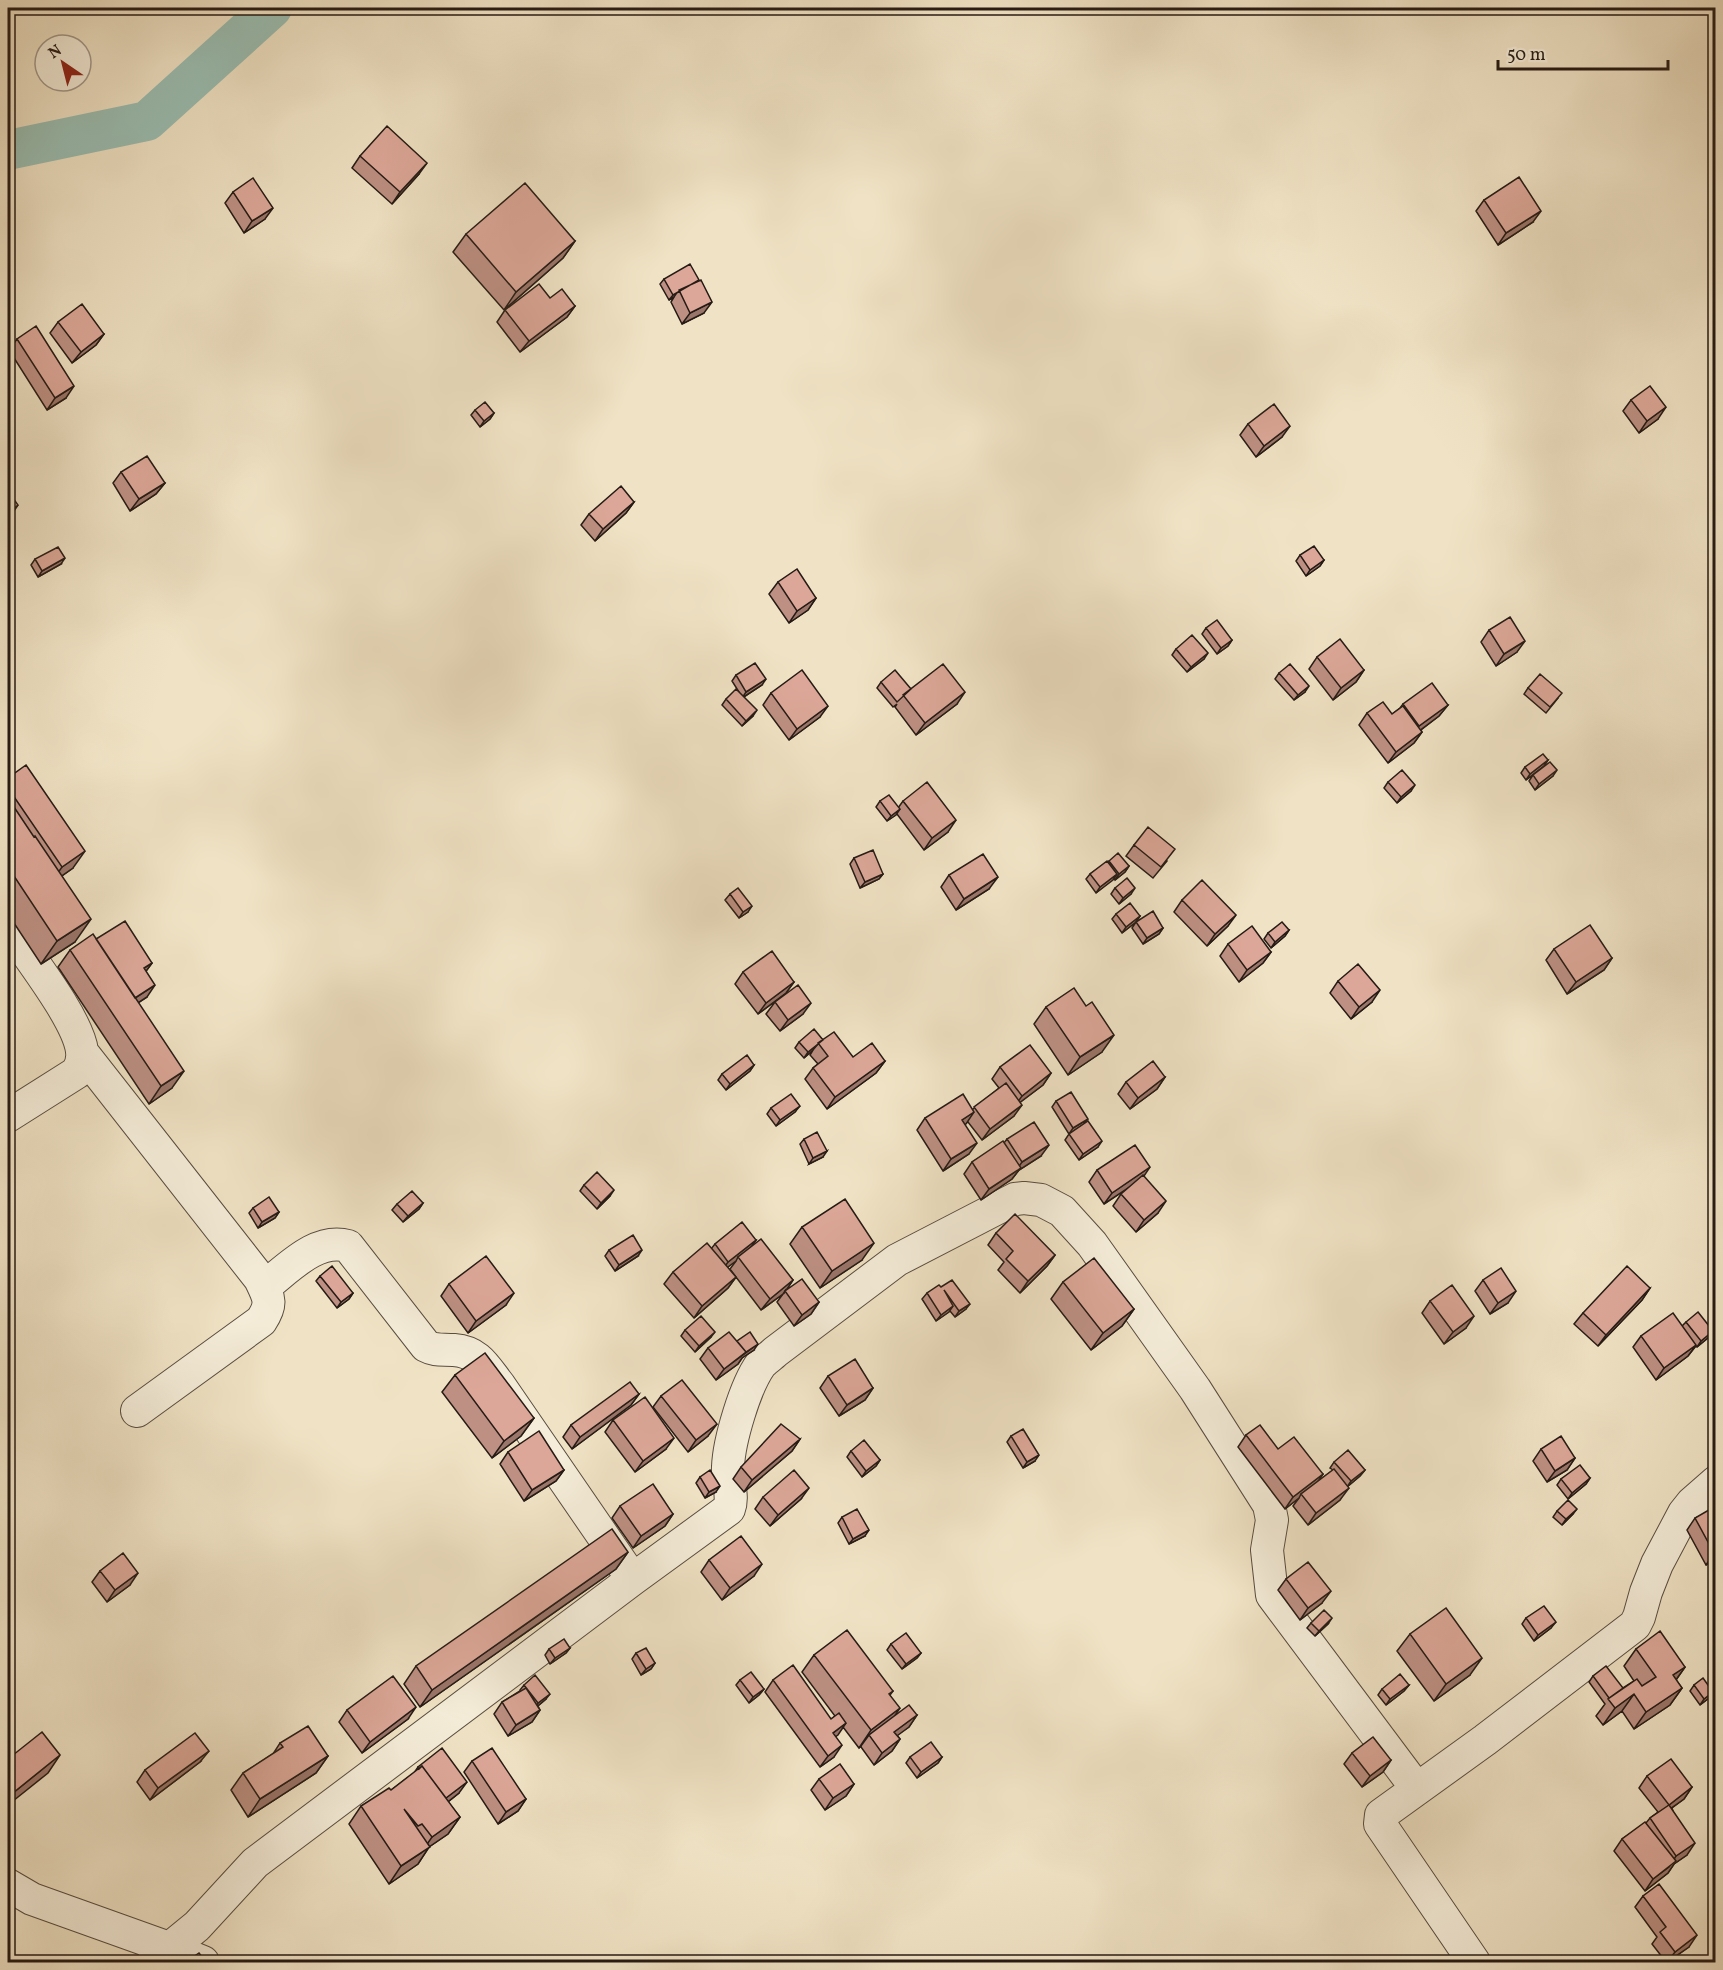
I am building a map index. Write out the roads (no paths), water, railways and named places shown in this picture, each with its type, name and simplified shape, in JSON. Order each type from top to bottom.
[{"type":"street","points":[[8,926],[59,1001],[78,1038],[82,1052],[81,1067],[76,1073],[8,1116]]},
{"type":"street","points":[[82,1052],[260,1279],[267,1293],[269,1309],[261,1321],[137,1411]]},
{"type":"street","points":[[161,1955],[197,1926],[255,1863],[633,1579],[724,1514],[729,1509],[732,1499],[728,1468],[733,1435],[749,1389],[762,1364],[897,1260],[1015,1199],[1041,1200],[1062,1211],[1092,1244],[1195,1389],[1269,1505],[1272,1520],[1267,1550],[1272,1595],[1417,1789]]},
{"type":"street","points":[[264,1287],[317,1249],[337,1243],[348,1246],[426,1346],[435,1350],[455,1350],[477,1357],[500,1386],[633,1579]]},
{"type":"street","points":[[1474,1962],[1379,1822],[1383,1813],[1485,1740],[1635,1625],[1657,1564],[1684,1513],[1716,1482]]},
{"type":"street","points":[[8,1886],[32,1899],[161,1955],[203,1962]]},
{"type":"waterway","points":[[8,150],[147,121],[272,8]]}]
